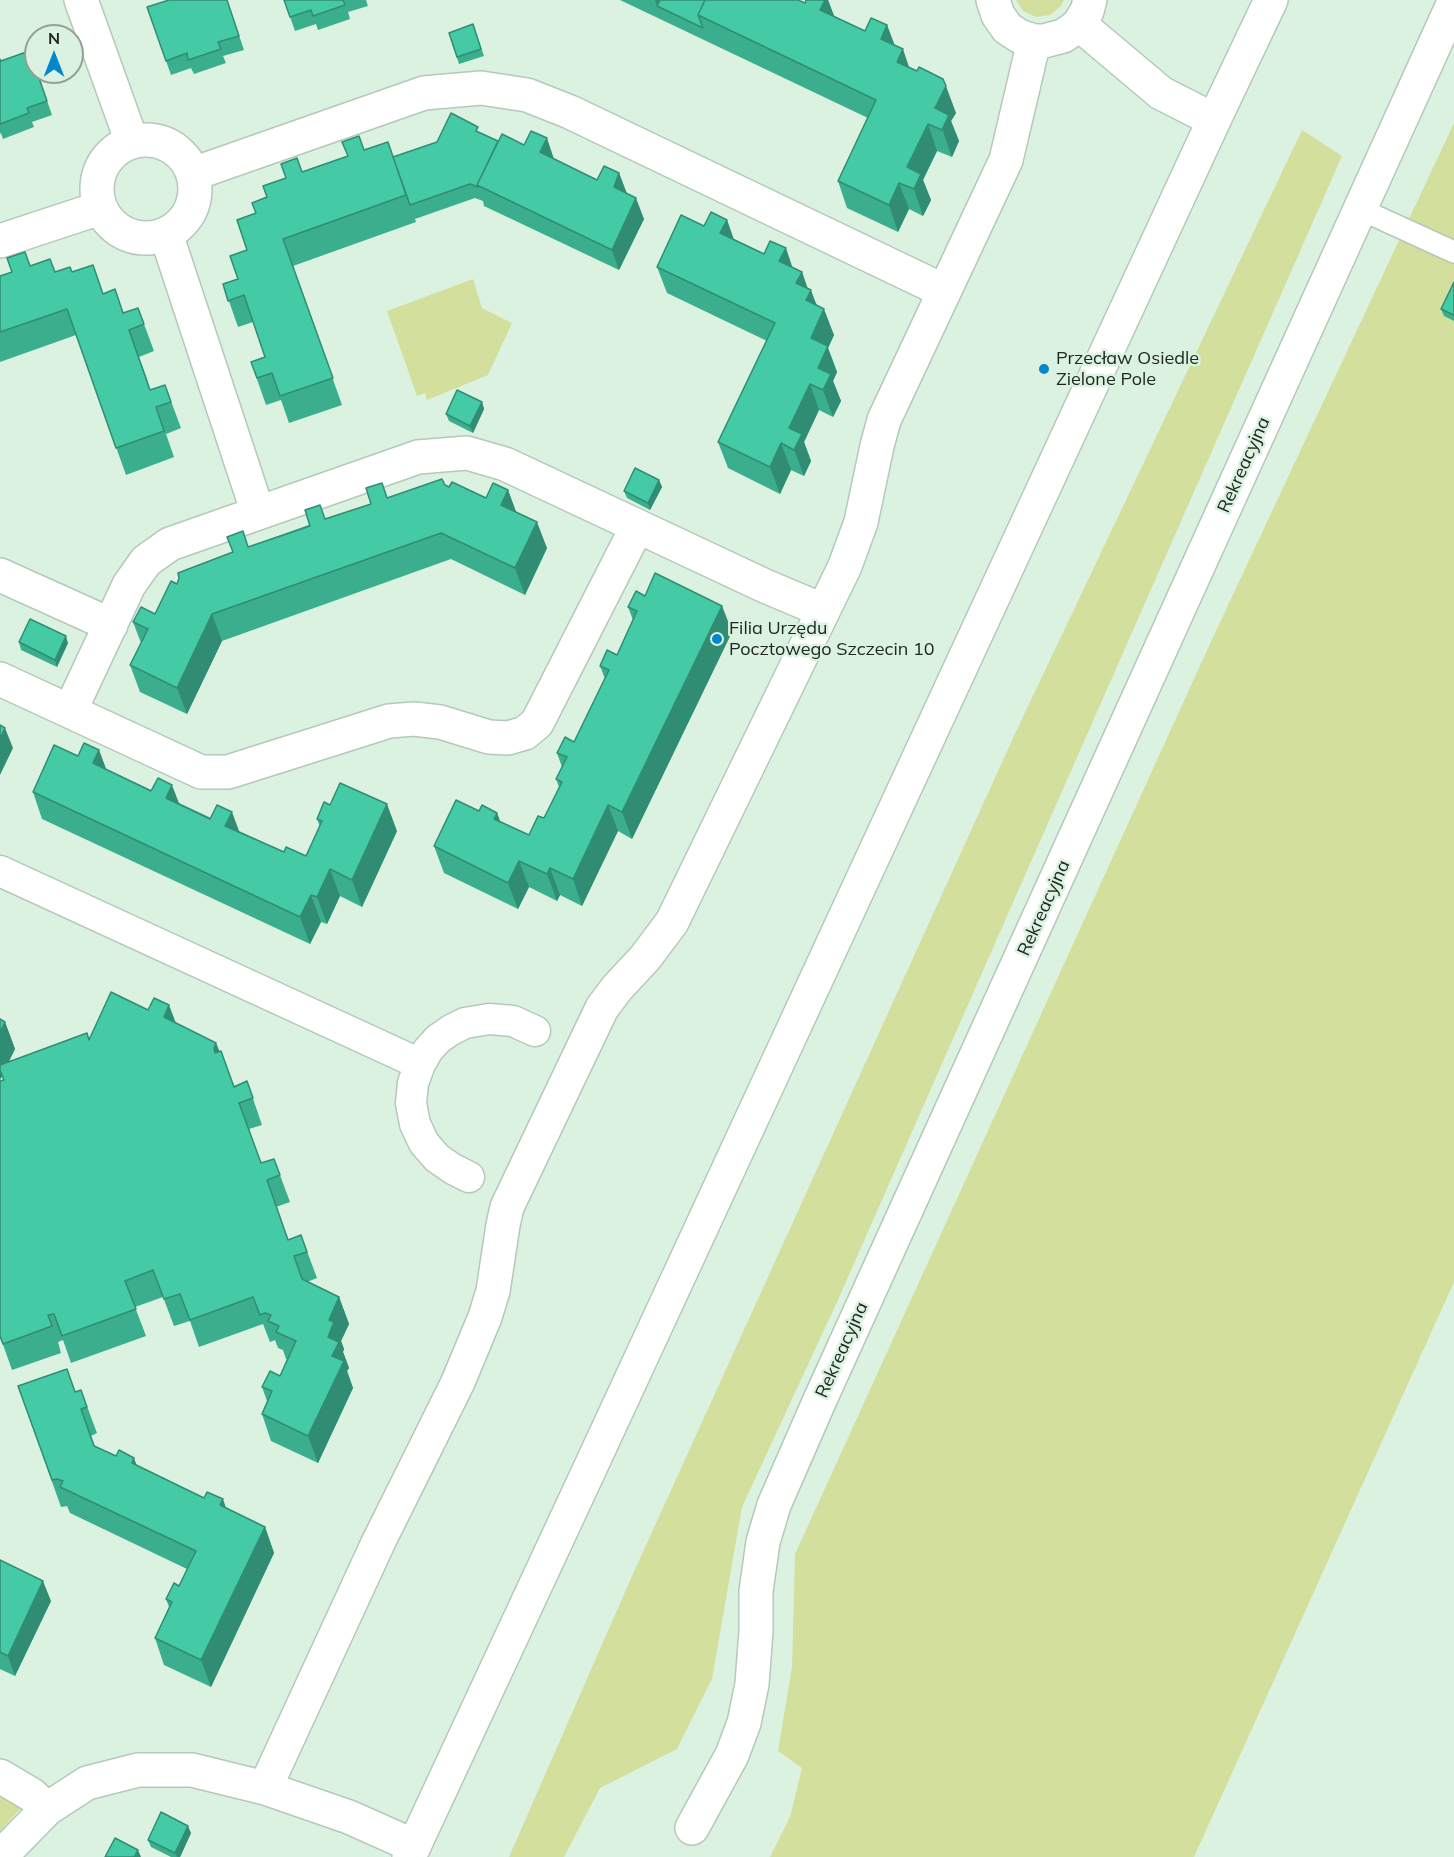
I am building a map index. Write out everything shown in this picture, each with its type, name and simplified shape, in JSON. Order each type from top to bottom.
[{"type":"street","points":[[81,0],[132,142]]},
{"type":"street","points":[[993,0],[998,15],[1007,28],[1019,36],[1034,41],[1063,36],[1084,12],[1161,93],[1214,120]]},
{"type":"street","points":[[0,1857],[47,1809],[87,1783],[138,1770],[192,1770],[265,1788],[349,1817],[411,1851],[1271,0]]},
{"type":"street","name":"Rekreacyjna","points":[[692,1828],[732,1755],[744,1723],[752,1684],[756,1591],[763,1542],[774,1505],[1454,2]]},
{"type":"street","points":[[265,1788],[378,1544],[458,1382],[485,1317],[493,1291],[503,1225],[512,1196],[602,1008],[672,922],[845,566],[861,522],[884,420],[1006,160],[1034,41]]},
{"type":"street","points":[[193,174],[424,93],[481,88],[527,94],[570,112],[944,291]]},
{"type":"street","points":[[147,140],[161,142],[175,149],[186,160],[193,174],[194,202],[188,216],[178,227],[166,234],[151,238],[135,238],[108,222],[100,208],[97,192],[99,176],[105,161],[117,149],[132,142],[147,140]]},
{"type":"street","points":[[0,241],[100,208]]},
{"type":"street","points":[[166,234],[258,513]]},
{"type":"street","points":[[70,711],[129,585],[146,561],[170,544],[418,457],[467,453],[505,464],[765,586],[822,610]]},
{"type":"street","points":[[0,679],[201,772],[228,772],[389,721],[414,719],[440,722],[489,737],[508,738],[525,733],[537,723],[637,526]]},
{"type":"street","points":[[0,575],[111,625]]},
{"type":"street","points":[[0,871],[420,1064]]},
{"type":"street","points":[[470,1177],[437,1158],[424,1143],[415,1124],[411,1103],[413,1083],[420,1064],[438,1039],[451,1029],[465,1023],[489,1018],[513,1022],[535,1031]]},
{"type":"street","points":[[0,1776],[32,1795],[47,1809]]},
{"type":"lane","points":[[1360,209],[1454,252]]},
{"type":"green space","points":[[1016,0],[1064,0],[1061,6],[1050,15],[1036,17],[1023,11]]},
{"type":"green space","points":[[1454,123],[1454,1282],[1194,1857],[770,1857],[790,1817],[802,1768],[778,1751],[792,1667],[795,1554],[1214,635]]},
{"type":"green space","points":[[1302,130],[1342,156],[837,1302],[742,1507],[712,1679],[677,1749],[600,1788],[564,1857],[509,1857],[632,1576],[1019,725]]},
{"type":"green space","points":[[473,279],[482,308],[512,323],[488,375],[427,400],[425,393],[417,396],[387,311]]},
{"type":"green space","points":[[0,1787],[21,1808],[0,1831]]},
{"type":"building","points":[[169,0],[227,0],[239,36],[218,42],[221,49],[188,60],[187,53],[166,61],[147,7]]},
{"type":"building","points":[[284,0],[343,0],[345,5],[313,16],[311,10],[290,17]]},
{"type":"building","points":[[660,0],[705,0],[698,15],[703,28],[657,6]]},
{"type":"building","points":[[705,0],[798,0],[805,3],[806,0],[825,0],[820,10],[865,31],[871,18],[887,25],[881,39],[903,49],[897,62],[917,71],[919,67],[943,79],[946,86],[935,108],[949,115],[942,130],[928,124],[907,167],[921,174],[914,189],[899,183],[889,205],[838,181],[876,100],[698,15]]},
{"type":"building","points":[[473,24],[481,49],[457,57],[449,33]]},
{"type":"building","points":[[24,53],[24,84],[41,84],[47,101],[27,108],[29,113],[0,124],[0,59],[1,61]]},
{"type":"building","points":[[451,113],[478,127],[476,131],[498,141],[478,187],[470,184],[410,205],[393,157],[437,142]]},
{"type":"building","points":[[531,131],[547,138],[540,152],[597,180],[604,166],[619,173],[614,187],[636,198],[612,250],[477,185],[502,134],[524,145]]},
{"type":"building","points":[[359,136],[364,150],[388,142],[406,195],[283,239],[333,378],[280,396],[272,373],[257,378],[251,362],[265,357],[244,295],[228,301],[223,284],[238,279],[230,256],[247,250],[237,220],[256,213],[252,203],[267,197],[263,186],[286,178],[281,164],[297,158],[302,172],[348,156],[342,142]]},
{"type":"building","points":[[711,212],[727,220],[720,233],[764,254],[770,241],[786,248],[779,261],[802,272],[796,283],[811,290],[806,300],[824,309],[811,338],[828,346],[818,368],[831,374],[823,390],[810,384],[789,428],[802,434],[794,450],[781,443],[770,467],[718,442],[775,323],[657,267],[681,215],[704,226]]},
{"type":"building","points":[[25,252],[30,266],[50,259],[55,272],[70,267],[72,272],[93,265],[103,294],[115,289],[123,313],[138,308],[144,324],[129,330],[150,390],[165,385],[171,402],[156,407],[164,431],[116,448],[67,309],[0,332],[0,276],[12,272],[7,258]]},
{"type":"building","points":[[1454,282],[1454,315],[1441,309]]},
{"type":"building","points":[[457,390],[482,402],[470,426],[446,414]]},
{"type":"building","points":[[635,468],[659,480],[648,503],[624,491]]},
{"type":"building","points":[[442,479],[449,487],[452,482],[486,498],[493,483],[508,490],[501,505],[537,522],[515,568],[441,533],[212,614],[177,688],[130,665],[148,629],[133,622],[141,607],[155,614],[171,581],[177,584],[178,573],[233,552],[227,537],[243,531],[248,547],[310,526],[305,510],[320,505],[325,519],[371,504],[366,488],[382,483],[387,498]]},
{"type":"building","points":[[655,573],[722,606],[622,812],[608,805],[573,879],[550,868],[547,874],[519,861],[508,883],[434,846],[456,800],[479,811],[482,805],[497,813],[494,819],[529,835],[538,816],[544,818],[562,782],[556,779],[567,757],[557,753],[565,737],[574,742],[609,670],[600,666],[607,650],[617,655],[637,611],[628,607],[636,591],[645,596]]},
{"type":"building","points":[[30,619],[66,636],[55,660],[19,642]]},
{"type":"building","points":[[0,725],[5,728],[0,739]]},
{"type":"building","points":[[84,743],[99,750],[93,763],[151,791],[158,778],[172,785],[166,798],[210,819],[217,805],[232,812],[225,826],[284,852],[286,847],[306,856],[322,821],[317,819],[324,802],[330,805],[340,783],[387,804],[352,880],[330,869],[317,897],[311,895],[300,917],[33,792],[54,745],[78,756]]},
{"type":"building","points":[[111,992],[148,1010],[154,998],[169,1005],[164,1017],[216,1043],[215,1053],[221,1051],[234,1087],[247,1081],[253,1098],[239,1103],[261,1163],[274,1159],[280,1175],[267,1180],[288,1240],[301,1235],[307,1252],[294,1256],[302,1279],[339,1297],[329,1320],[334,1322],[328,1337],[339,1342],[332,1356],[344,1361],[308,1436],[262,1414],[272,1391],[262,1387],[270,1371],[280,1376],[296,1341],[276,1332],[279,1326],[268,1321],[271,1315],[265,1313],[260,1315],[253,1297],[190,1320],[180,1294],[164,1299],[153,1270],[125,1281],[136,1309],[62,1336],[54,1314],[48,1315],[52,1326],[3,1344],[0,1336],[0,1081],[4,1080],[0,1065],[87,1033],[89,1040]]},
{"type":"building","points":[[0,1019],[5,1022],[0,1033]]},
{"type":"building","points":[[67,1369],[75,1392],[81,1390],[87,1407],[81,1409],[94,1446],[116,1456],[119,1450],[134,1458],[132,1463],[204,1498],[207,1492],[223,1499],[220,1505],[265,1527],[201,1660],[155,1638],[172,1602],[166,1599],[174,1583],[179,1586],[196,1551],[60,1487],[63,1481],[52,1480],[18,1386]]},
{"type":"building","points":[[0,1560],[43,1581],[8,1656],[0,1652]]},
{"type":"building","points":[[161,1812],[188,1826],[175,1853],[148,1840]]},
{"type":"building","points":[[115,1838],[138,1850],[134,1857],[105,1857]]},
{"type":"place","name":"Przecław Osiedle Zielone Pole","points":[[1044,369]]},
{"type":"place","name":"Filia Urzędu Pocztowego Szczecin 10","points":[[717,639]]}]
